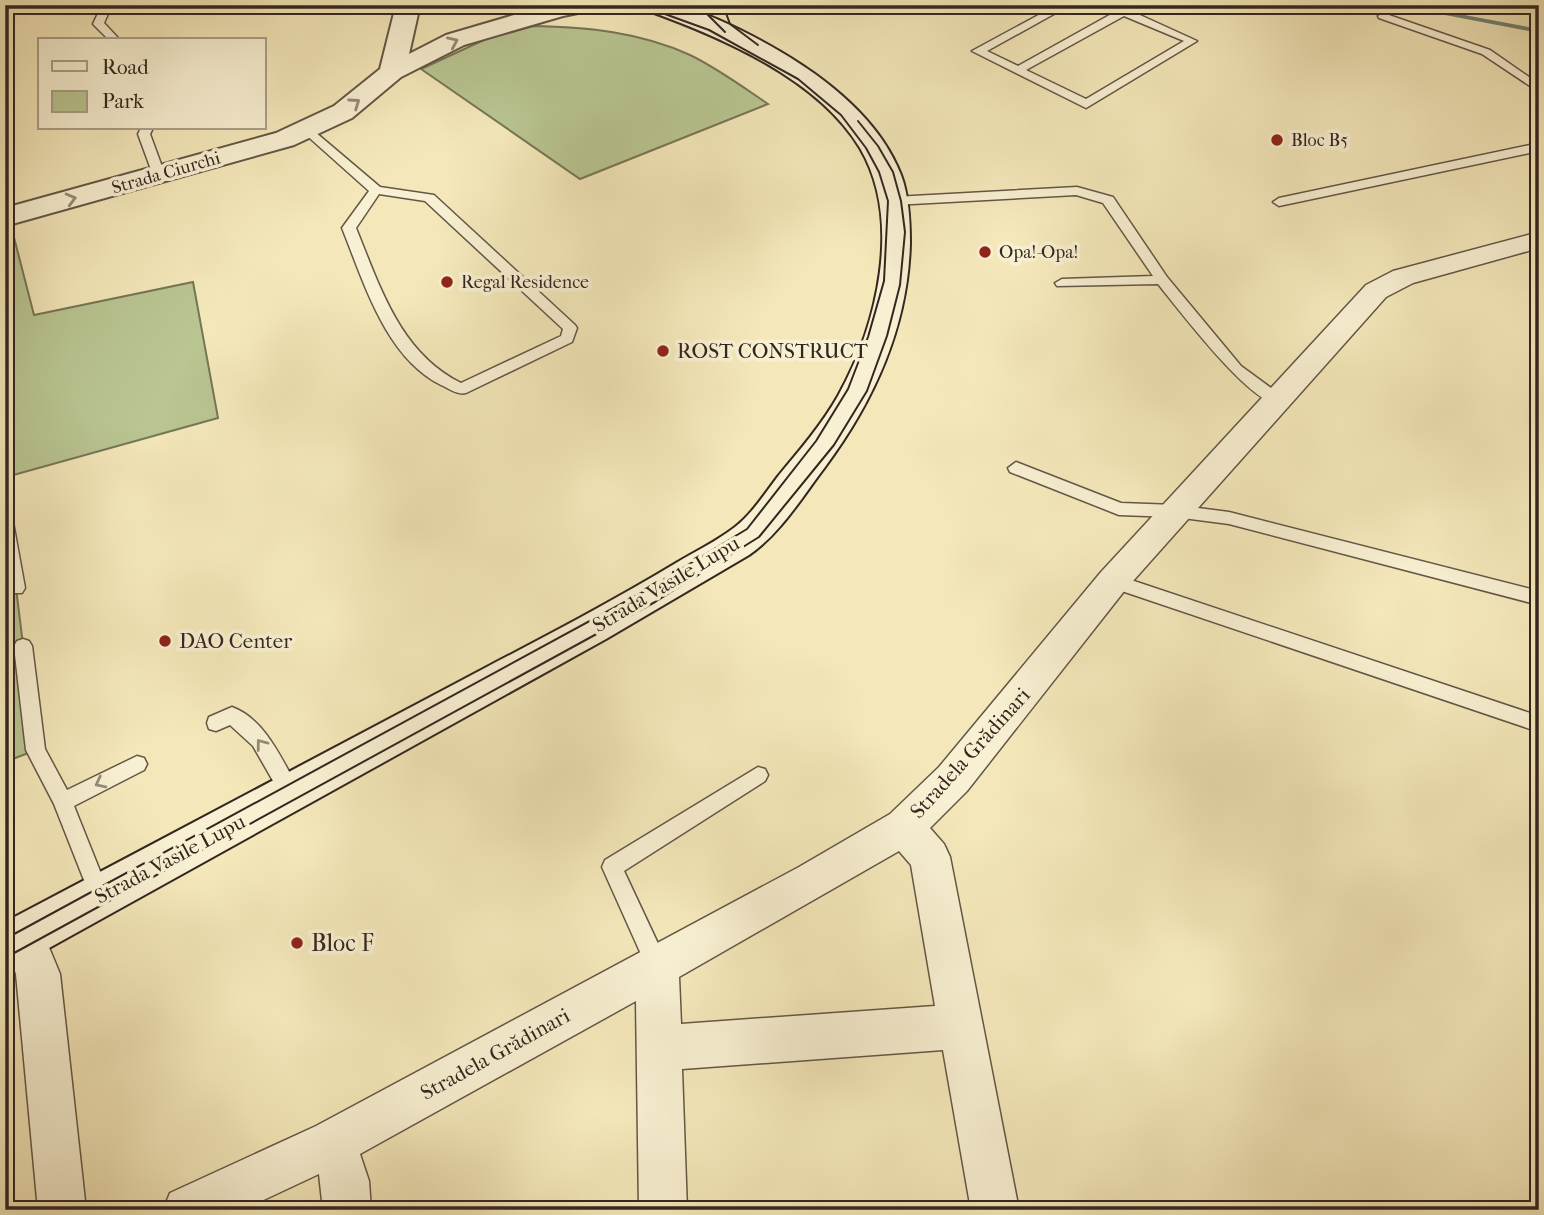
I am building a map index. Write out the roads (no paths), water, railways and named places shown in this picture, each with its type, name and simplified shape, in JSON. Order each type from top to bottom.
[{"type":"main road","points":[[392,72],[408,5]]},
{"type":"main road","name":"Strada Ciurchi","points":[[5,217],[285,139],[343,112],[392,72],[455,40],[561,7],[585,5]]},
{"type":"main road","name":"Strada Vasile Lupu","points":[[14,942],[648,598],[753,533],[824,444],[858,391],[878,334],[892,282],[897,235],[894,201],[886,173],[872,147],[845,113],[799,76],[724,31],[654,5]]},
{"type":"main road","points":[[736,9],[740,25],[763,53]]},
{"type":"street","name":"Stradela Grădinari","points":[[187,1210],[333,1143],[814,880],[904,827],[953,779],[1114,581],[1175,511],[1376,291],[1403,277],[1539,240]]},
{"type":"street","points":[[904,827],[930,857],[995,1210]]},
{"type":"street","points":[[14,942],[38,974],[62,1210]]},
{"type":"street","points":[[657,965],[663,1210]]},
{"type":"street","points":[[659,1048],[962,1026]]},
{"type":"street","points":[[333,1143],[345,1181],[347,1210]]},
{"type":"lane","points":[[107,5],[98,24],[113,38]]},
{"type":"lane","points":[[1065,5],[978,51],[1086,104],[1192,41],[1108,5]]},
{"type":"lane","points":[[1528,5],[1539,7]]},
{"type":"lane","points":[[1017,71],[1123,12]]},
{"type":"lane","points":[[1384,16],[1476,48],[1539,89]]},
{"type":"lane","points":[[146,130],[144,134],[159,175]]},
{"type":"lane","points":[[308,130],[376,190],[429,198],[570,328],[567,339],[461,390],[441,382],[396,334],[349,228],[376,190]]},
{"type":"lane","points":[[1279,202],[1539,147]]},
{"type":"lane","points":[[894,201],[1077,191],[1108,200],[1162,280],[1236,369],[1277,400]]},
{"type":"lane","points":[[1062,283],[1162,280]]},
{"type":"lane","points":[[1016,468],[1119,509],[1175,511],[1229,518],[1539,598]]},
{"type":"lane","points":[[5,522],[16,588]]},
{"type":"lane","points":[[1114,581],[1539,724]]},
{"type":"lane","points":[[23,646],[36,750],[63,802],[100,896]]},
{"type":"lane","points":[[216,723],[232,715],[260,740],[291,794]]},
{"type":"lane","points":[[63,802],[137,764]]},
{"type":"lane","points":[[657,965],[612,867],[758,775]]},
{"type":"waterway","points":[[1397,5],[1539,31]]},
{"type":"tram line","points":[[5,939],[643,592],[747,529],[816,441],[848,389],[868,337],[884,281],[888,201],[879,172],[866,148],[841,115],[798,79],[709,30],[640,5]]},
{"type":"tram line","points":[[710,5],[708,15],[725,32]]},
{"type":"tram line","points":[[723,5],[730,24],[758,45]]},
{"type":"tram line","points":[[5,958],[655,602],[759,537],[834,445],[867,391],[887,336],[900,285],[905,232],[901,201],[893,172],[878,146],[858,121]]},
{"type":"place","name":"Bloc B5","points":[[1277,140]]},
{"type":"place","name":"Opa!-Opa!","points":[[985,252]]},
{"type":"place","name":"Regal Residence","points":[[447,282]]},
{"type":"place","name":"ROST CONSTRUCT","points":[[663,351]]},
{"type":"place","name":"DAO Center","points":[[165,641]]},
{"type":"place","name":"Bloc F","points":[[297,943]]}]
